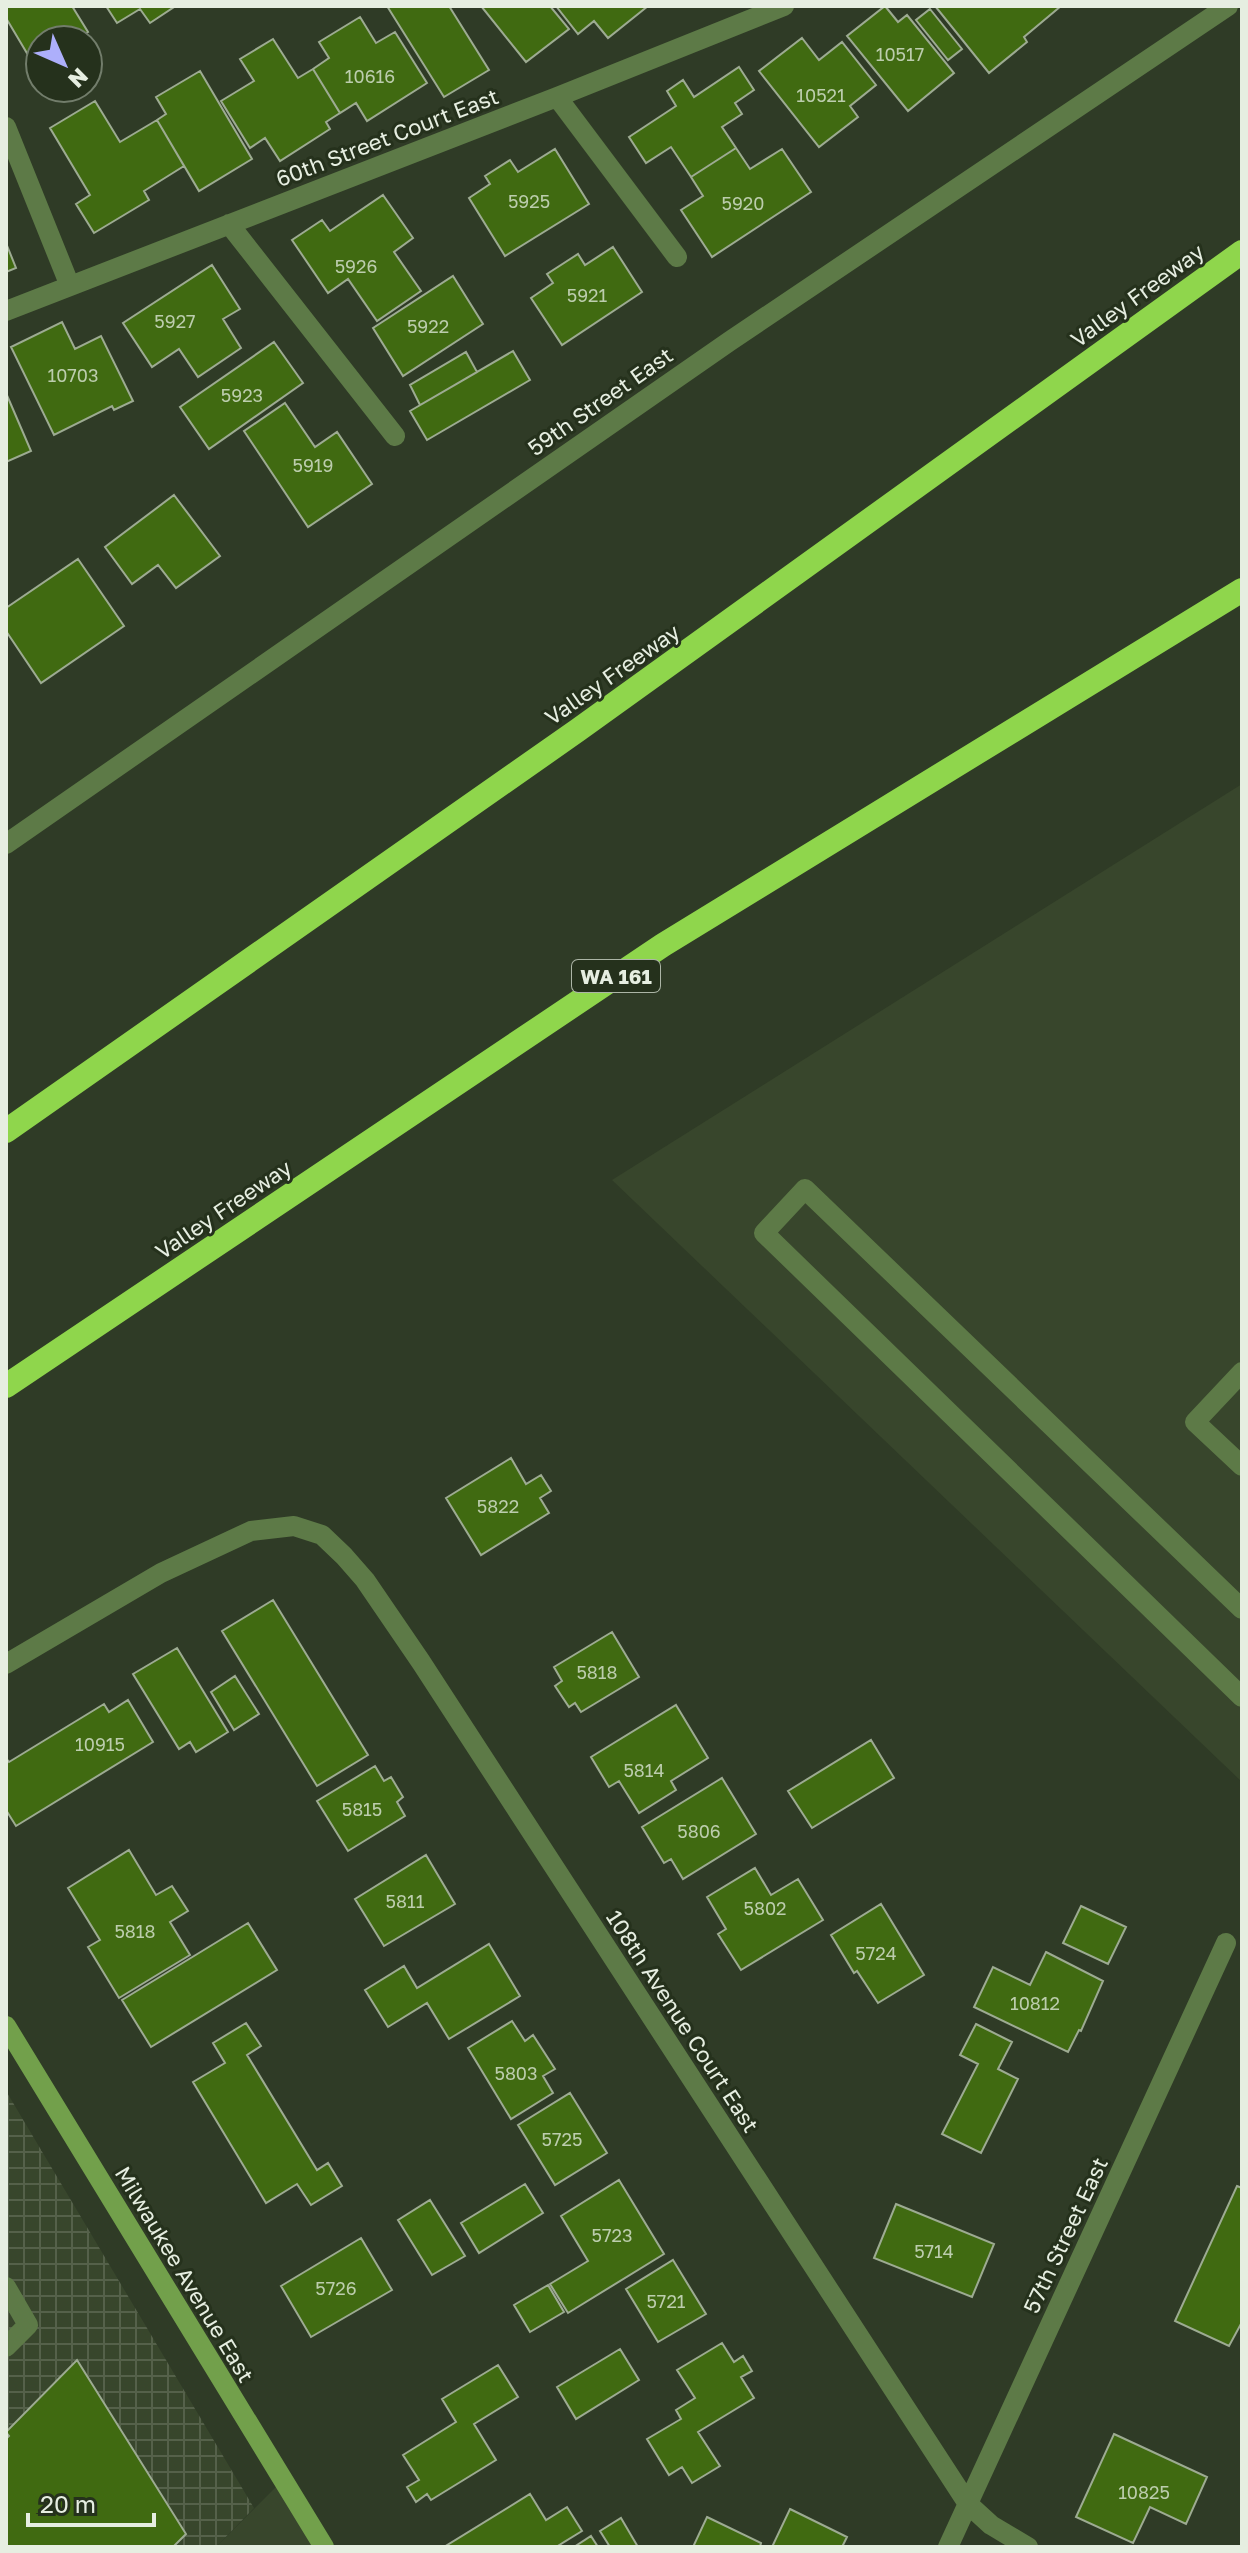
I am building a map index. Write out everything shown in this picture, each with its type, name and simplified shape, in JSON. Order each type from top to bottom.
[{"type":"highway","name":"Valley Freeway","points":[[6,1131],[617,703],[1242,252]]},
{"type":"highway","name":"Valley Freeway","points":[[6,1386],[663,945],[1242,590]]},
{"type":"highway","points":[[6,1122],[74,1082]]},
{"type":"street","name":"60th Street Court East","points":[[6,311],[784,6]]},
{"type":"street","name":"59th Street East","points":[[6,844],[817,282],[1228,6]]},
{"type":"street","points":[[557,97],[677,257]]},
{"type":"street","points":[[6,127],[70,286]]},
{"type":"street","points":[[229,224],[395,436]]},
{"type":"street","points":[[1242,1609],[805,1189],[764,1233],[1242,1697]]},
{"type":"street","points":[[1242,1372],[1195,1422],[1242,1466]]},
{"type":"street","name":"108th Avenue Court East","points":[[6,1664],[161,1573],[251,1531],[294,1526],[322,1535],[365,1580],[405,1638],[968,2504],[991,2525],[1028,2547]]},
{"type":"street","name":"57th Street East","points":[[948,2547],[1226,1943]]},
{"type":"street","name":"Milwaukee Avenue East","points":[[6,2026],[324,2547]]},
{"type":"street","points":[[6,2287],[28,2325],[6,2347]]},
{"type":"shaded area","points":[[1242,784],[1242,1782],[612,1180]]},
{"type":"shaded area","points":[[6,2091],[254,2508],[216,2547],[6,2547]]},
{"type":"shaded area","points":[[283,2480],[324,2547],[216,2547]]},
{"type":"building","points":[[6,6],[72,6],[83,24],[24,24],[24,48],[6,18]]},
{"type":"building","points":[[106,6],[174,7],[150,23],[140,9],[117,23]]},
{"type":"building","points":[[387,6],[449,6],[489,70],[444,97]]},
{"type":"building","points":[[481,6],[550,6],[569,29],[526,62]]},
{"type":"building","points":[[556,6],[648,6],[608,38],[594,21],[578,34]]},
{"type":"building","points":[[885,6],[898,22],[907,15],[954,73],[908,111],[847,36]]},
{"type":"building","points":[[935,6],[1061,6],[1024,37],[1027,42],[989,73]]},
{"type":"building","points":[[930,9],[962,49],[948,60],[916,20]]},
{"type":"building","points":[[360,17],[376,43],[395,32],[427,83],[367,121],[356,103],[340,113],[313,69],[329,58],[319,42]]},
{"type":"building","points":[[802,38],[819,60],[842,42],[876,85],[850,106],[858,117],[819,147],[759,71]]},
{"type":"building","points":[[273,39],[298,78],[313,69],[340,113],[326,122],[330,129],[280,161],[265,138],[250,148],[221,101],[254,81],[240,59]]},
{"type":"building","points":[[739,67],[754,90],[735,103],[742,114],[722,127],[736,148],[691,177],[671,147],[646,163],[629,137],[676,106],[667,91],[683,80],[694,97]]},
{"type":"building","points":[[200,71],[252,159],[199,191],[157,120],[166,114],[156,97]]},
{"type":"building","points":[[90,104],[97,104],[120,142],[157,120],[184,166],[144,191],[149,200],[94,233],[76,204],[90,195],[50,128]]},
{"type":"building","points":[[736,148],[750,169],[782,149],[811,192],[712,257],[681,210],[703,196],[691,177]]},
{"type":"building","points":[[555,149],[589,204],[505,256],[469,198],[490,184],[485,176],[510,160],[518,172]]},
{"type":"building","points":[[383,195],[413,238],[394,252],[421,291],[377,321],[348,279],[328,293],[292,240],[322,220],[330,231]]},
{"type":"building","points":[[6,243],[16,268],[6,272]]},
{"type":"building","points":[[613,247],[642,292],[562,345],[531,298],[553,283],[547,274],[578,254],[585,265]]},
{"type":"building","points":[[212,265],[240,309],[223,319],[241,348],[198,377],[179,349],[152,367],[123,323]]},
{"type":"building","points":[[453,276],[483,324],[403,376],[373,328]]},
{"type":"building","points":[[62,322],[75,349],[101,336],[133,401],[114,410],[112,406],[54,435],[11,347]]},
{"type":"building","points":[[274,342],[303,383],[209,449],[180,407]]},
{"type":"building","points":[[513,351],[530,380],[427,440],[410,411]]},
{"type":"building","points":[[466,352],[477,372],[420,405],[410,385]]},
{"type":"building","points":[[6,393],[31,451],[6,462]]},
{"type":"building","points":[[285,403],[315,447],[337,432],[372,484],[308,527],[244,431]]},
{"type":"building","points":[[174,495],[220,556],[176,588],[158,565],[132,584],[105,547]]},
{"type":"building","points":[[78,559],[124,626],[41,683],[6,631],[6,608]]},
{"type":"building","points":[[511,1458],[526,1484],[541,1475],[551,1491],[540,1498],[549,1513],[481,1555],[446,1498]]},
{"type":"building","points":[[273,1600],[368,1755],[317,1786],[222,1631]]},
{"type":"building","points":[[612,1632],[639,1677],[581,1712],[575,1703],[569,1707],[555,1686],[562,1681],[554,1667]]},
{"type":"building","points":[[177,1648],[228,1732],[196,1752],[190,1742],[179,1749],[133,1674]]},
{"type":"building","points":[[235,1676],[259,1714],[234,1730],[211,1692]]},
{"type":"building","points":[[128,1700],[153,1742],[16,1826],[6,1810],[6,1758],[9,1762],[104,1704],[109,1712]]},
{"type":"building","points":[[676,1705],[708,1758],[671,1781],[676,1790],[639,1813],[619,1781],[609,1787],[591,1757]]},
{"type":"building","points":[[871,1740],[894,1778],[812,1828],[788,1791]]},
{"type":"building","points":[[375,1766],[384,1781],[391,1777],[403,1797],[397,1802],[405,1816],[348,1851],[317,1801]]},
{"type":"building","points":[[722,1778],[756,1834],[683,1879],[671,1859],[664,1863],[642,1827]]},
{"type":"building","points":[[129,1850],[156,1895],[172,1886],[188,1911],[170,1922],[190,1955],[119,1998],[88,1947],[100,1940],[68,1888]]},
{"type":"building","points":[[426,1855],[455,1904],[384,1946],[355,1899]]},
{"type":"building","points":[[755,1868],[771,1895],[798,1879],[823,1920],[741,1970],[718,1934],[726,1929],[707,1897]]},
{"type":"building","points":[[881,1904],[924,1975],[878,2003],[857,1971],[854,1973],[831,1935]]},
{"type":"building","points":[[1081,1906],[1126,1927],[1108,1964],[1063,1943]]},
{"type":"building","points":[[248,1923],[277,1970],[151,2047],[122,2000]]},
{"type":"building","points":[[489,1944],[520,1996],[449,2039],[427,2003],[388,2027],[365,1990],[404,1966],[417,1988]]},
{"type":"building","points":[[1046,1952],[1103,1981],[1068,2052],[974,2007],[993,1967],[1030,1985]]},
{"type":"building","points":[[512,2021],[525,2041],[533,2035],[555,2069],[543,2076],[553,2093],[511,2119],[468,2048]]},
{"type":"building","points":[[246,2023],[261,2046],[247,2055],[317,2170],[328,2163],[342,2186],[311,2205],[297,2184],[266,2203],[193,2082],[225,2063],[213,2043]]},
{"type":"building","points":[[976,2024],[1012,2042],[998,2069],[1018,2079],[981,2153],[942,2134],[978,2064],[960,2055]]},
{"type":"building","points":[[570,2093],[607,2153],[555,2185],[518,2125]]},
{"type":"building","points":[[619,2180],[664,2254],[568,2313],[550,2284],[588,2261],[561,2216]]},
{"type":"building","points":[[525,2184],[543,2213],[479,2253],[461,2223]]},
{"type":"building","points":[[1237,2186],[1242,2188],[1242,2322],[1229,2346],[1175,2321]]},
{"type":"building","points":[[430,2200],[465,2256],[432,2275],[398,2220]]},
{"type":"building","points":[[896,2204],[994,2244],[972,2297],[874,2258]]},
{"type":"building","points":[[361,2238],[392,2290],[311,2337],[281,2286]]},
{"type":"building","points":[[673,2260],[706,2314],[658,2342],[626,2289]]},
{"type":"building","points":[[548,2285],[564,2312],[530,2332],[514,2305]]},
{"type":"building","points":[[722,2343],[734,2362],[743,2356],[752,2371],[741,2377],[754,2398],[698,2432],[720,2466],[692,2483],[682,2467],[669,2475],[647,2439],[681,2419],[676,2410],[695,2398],[677,2370]]},
{"type":"building","points":[[620,2349],[639,2380],[576,2419],[557,2387]]},
{"type":"building","points":[[77,2360],[186,2534],[173,2547],[6,2547],[6,2439],[9,2436],[6,2432]]},
{"type":"building","points":[[498,2365],[518,2397],[474,2424],[496,2460],[431,2500],[427,2494],[416,2502],[407,2487],[419,2480],[403,2455],[456,2422],[442,2399]]},
{"type":"building","points":[[1114,2434],[1207,2477],[1186,2524],[1150,2507],[1133,2543],[1076,2517]]},
{"type":"building","points":[[530,2494],[546,2520],[567,2507],[582,2531],[556,2547],[444,2547]]},
{"type":"building","points":[[790,2509],[847,2537],[842,2547],[772,2547]]},
{"type":"building","points":[[707,2517],[761,2543],[760,2547],[693,2547]]},
{"type":"building","points":[[621,2518],[638,2547],[610,2547],[600,2531]]},
{"type":"building","points":[[591,2536],[598,2547],[574,2547]]}]
